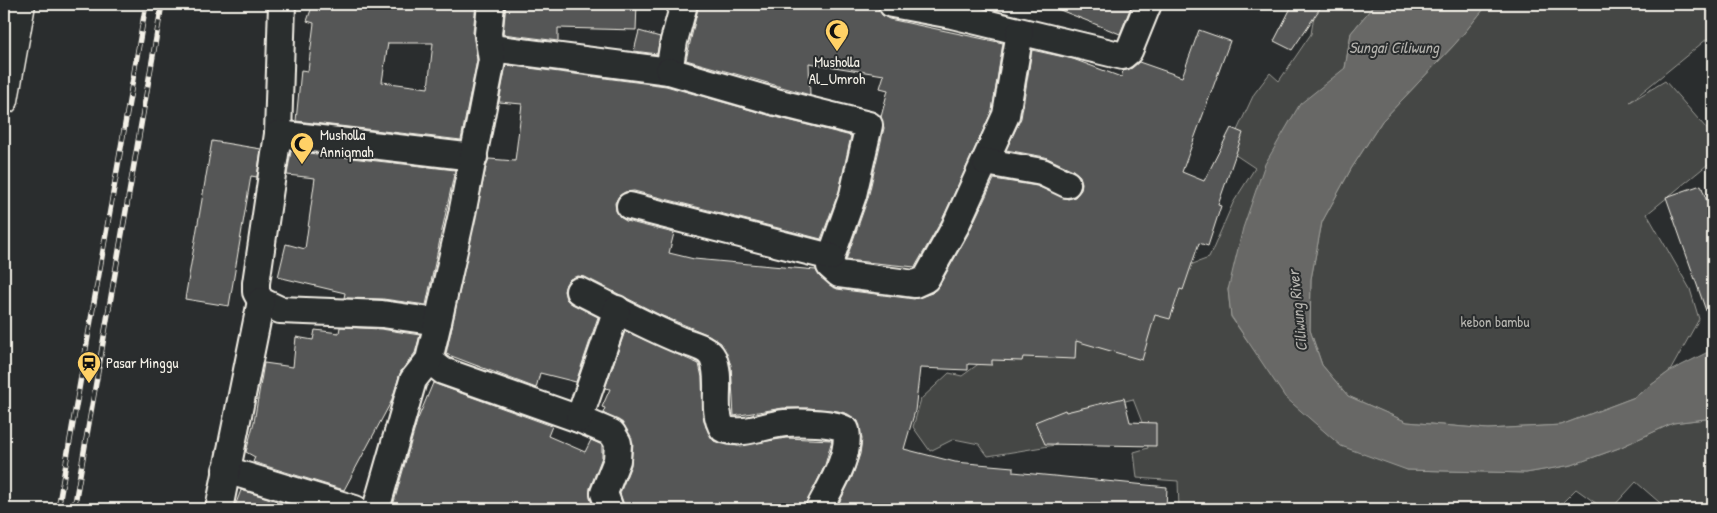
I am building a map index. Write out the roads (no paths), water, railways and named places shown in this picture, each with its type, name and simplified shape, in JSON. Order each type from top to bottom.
[{"type":"main road","points":[[4,100],[21,4]]},
{"type":"street","points":[[282,4],[278,134],[256,292],[261,301],[280,310],[382,314],[438,322]]},
{"type":"street","points":[[376,509],[413,380],[428,360],[438,322],[474,157],[492,60],[488,34],[491,4]]},
{"type":"street","points":[[669,71],[684,4]]},
{"type":"street","points":[[892,4],[976,12],[1020,32],[1123,56],[1129,51],[1148,4]]},
{"type":"street","points":[[491,48],[669,71],[776,102],[869,125],[853,195],[831,256],[830,266],[838,274],[908,284],[921,282],[926,279],[955,227],[986,162],[1006,115],[1020,32]]},
{"type":"street","points":[[278,134],[474,157]]},
{"type":"street","points":[[986,162],[1042,172],[1067,184]]},
{"type":"street","points":[[630,206],[831,256]]},
{"type":"street","points":[[579,291],[674,338],[706,350],[712,355],[716,365],[716,412],[723,430],[749,431],[784,423],[828,425],[842,427],[846,430],[845,450],[836,477],[819,509]]},
{"type":"street","points":[[219,509],[261,301]]},
{"type":"street","points":[[579,419],[617,309]]},
{"type":"street","points":[[428,360],[443,371],[579,419],[612,433],[618,443],[616,467],[604,493],[610,509]]},
{"type":"street","points":[[226,470],[355,509]]},
{"type":"water","name":"Sungai Ciliwung","points":[[1375,4],[1488,4],[1455,44],[1382,121],[1351,169],[1322,222],[1311,279],[1310,330],[1322,365],[1348,396],[1407,422],[1488,429],[1561,425],[1635,397],[1670,371],[1708,352],[1713,353],[1713,418],[1673,423],[1619,448],[1572,465],[1526,473],[1407,470],[1341,446],[1285,397],[1231,316],[1228,290],[1243,228],[1265,164],[1300,104],[1345,68],[1351,33]]},
{"type":"railway","points":[[58,509],[146,4]]},
{"type":"railway","points":[[74,509],[162,4]]},
{"type":"place","name":"Musholla Al_Umroh","points":[[837,52]]},
{"type":"place","name":"Musholla Anniqmah","points":[[302,165]]},
{"type":"place","name":"Pasar Minggu","points":[[89,384]]},
{"type":"water label","name":"Ciliwung River","points":[[1297,311]]},
{"type":"park label","name":"kebon bambu","points":[[1495,322]]}]
